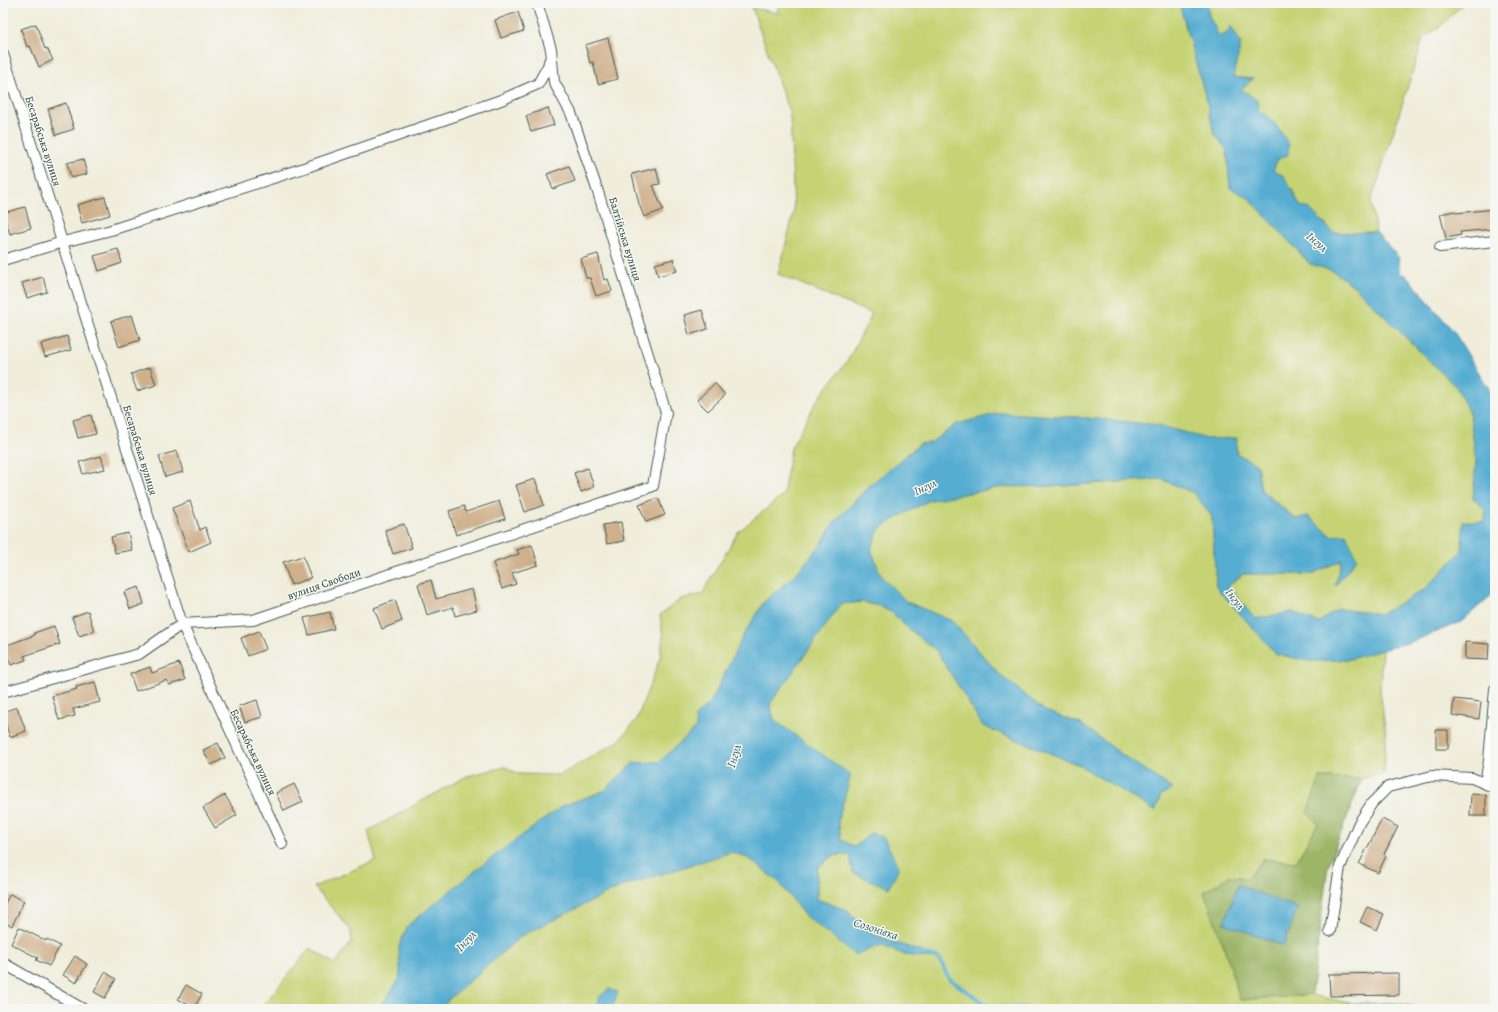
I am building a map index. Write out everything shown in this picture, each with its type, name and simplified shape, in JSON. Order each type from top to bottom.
[{"type":"street","name":"Балтійська вулиця","points":[[537,3],[551,49],[554,82],[571,113],[598,192],[666,413],[653,486]]},
{"type":"street","points":[[3,260],[63,242],[111,230],[304,168],[501,100],[538,84],[548,66],[551,49]]},
{"type":"street","name":"Бесарабська вулиця","points":[[3,54],[182,624],[282,844]]},
{"type":"street","points":[[1440,247],[1495,241]]},
{"type":"street","name":"вулиця Свободи","points":[[182,624],[253,620],[653,486]]},
{"type":"street","points":[[3,692],[138,654],[182,624]]},
{"type":"street","points":[[1485,783],[1495,690]]},
{"type":"street","points":[[1330,931],[1340,866],[1359,823],[1372,803],[1388,787],[1432,776],[1472,778],[1495,788]]},
{"type":"street","points":[[3,964],[83,1009]]},
{"type":"green space","points":[[778,3],[1179,3],[1207,102],[1214,133],[1227,150],[1230,188],[1249,198],[1310,264],[1333,271],[1354,286],[1457,388],[1470,415],[1476,461],[1473,498],[1486,511],[1484,522],[1463,521],[1462,551],[1425,589],[1381,614],[1338,609],[1318,623],[1292,612],[1255,619],[1228,586],[1243,574],[1312,574],[1342,560],[1336,585],[1357,558],[1308,516],[1296,519],[1261,490],[1257,465],[1236,453],[1236,438],[1207,439],[1158,425],[1076,417],[999,413],[957,424],[930,443],[920,444],[870,485],[833,524],[820,546],[794,576],[764,602],[743,636],[712,700],[695,717],[696,728],[659,762],[633,763],[604,791],[562,806],[399,946],[400,978],[384,1002],[373,1009],[260,1009],[310,948],[335,964],[352,941],[350,929],[314,887],[376,860],[368,831],[467,776],[505,767],[519,774],[560,775],[619,741],[637,719],[660,658],[663,637],[660,615],[681,599],[702,594],[738,532],[783,495],[791,448],[816,402],[848,360],[872,314],[778,274],[794,212],[790,114],[752,8],[778,13]]},
{"type":"green space","points":[[1207,3],[1464,3],[1444,23],[1423,39],[1371,202],[1376,232],[1334,233],[1309,208],[1300,206],[1292,189],[1273,170],[1278,159],[1274,122],[1258,110],[1259,102],[1241,89],[1253,79],[1233,77],[1231,26],[1226,34],[1219,36],[1209,16]]},
{"type":"green space","points":[[1161,479],[1194,493],[1212,517],[1216,587],[1308,661],[1346,660],[1382,650],[1380,690],[1386,735],[1384,773],[1362,779],[1320,778],[1318,824],[1296,862],[1263,859],[1248,878],[1229,876],[1224,947],[1240,1000],[1311,995],[1350,1003],[1337,1009],[610,1009],[612,1008],[600,997],[596,1009],[442,1009],[448,1000],[521,936],[620,887],[732,852],[750,859],[779,882],[804,915],[905,955],[940,959],[876,936],[846,910],[817,899],[817,868],[834,855],[850,855],[871,833],[855,847],[841,840],[838,821],[850,775],[774,720],[770,704],[841,604],[863,602],[879,606],[891,612],[909,629],[936,650],[983,726],[1079,765],[1155,811],[1161,794],[1173,789],[1121,754],[1081,724],[1045,711],[1000,675],[952,621],[907,602],[881,576],[871,549],[879,529],[930,500],[1003,487],[1062,486]]},
{"type":"green space","points":[[1320,778],[1362,779],[1328,866],[1311,995],[1240,1000],[1224,947],[1204,892],[1229,876],[1248,878],[1263,859],[1296,862],[1318,824],[1307,813]]},
{"type":"green space","points":[[1350,1003],[1393,1003],[1433,1009],[1337,1009]]},
{"type":"water","name":"Інгул","points":[[1179,3],[1207,3],[1209,16],[1219,36],[1226,34],[1231,26],[1241,44],[1233,77],[1253,79],[1241,89],[1259,102],[1258,110],[1274,122],[1289,144],[1288,155],[1278,159],[1273,170],[1284,176],[1300,206],[1309,208],[1334,233],[1376,232],[1399,258],[1399,274],[1406,275],[1454,332],[1495,399],[1495,592],[1461,622],[1411,642],[1346,660],[1308,661],[1276,654],[1216,587],[1212,517],[1194,493],[1161,479],[1062,486],[1003,487],[930,500],[879,529],[871,549],[881,576],[907,602],[952,621],[1000,675],[1045,711],[1081,724],[1121,754],[1173,789],[1161,795],[1155,811],[1079,765],[983,726],[936,650],[909,629],[891,612],[879,606],[863,602],[841,604],[770,704],[774,720],[851,775],[838,820],[841,840],[855,847],[871,833],[884,838],[899,867],[889,888],[853,873],[850,855],[834,855],[817,868],[817,899],[846,910],[873,934],[943,960],[905,955],[881,945],[855,955],[804,915],[779,882],[750,859],[732,852],[620,887],[521,936],[448,1000],[442,1009],[373,1009],[384,1002],[400,978],[399,946],[408,925],[486,862],[562,806],[604,791],[633,763],[659,762],[696,728],[695,717],[712,700],[743,636],[764,602],[794,576],[820,546],[833,524],[870,485],[920,444],[930,443],[957,424],[999,413],[1076,417],[1158,425],[1207,439],[1237,438],[1236,453],[1257,465],[1261,490],[1295,519],[1308,516],[1331,536],[1346,534],[1357,558],[1335,586],[1342,560],[1312,574],[1243,574],[1228,586],[1255,619],[1292,612],[1318,623],[1338,609],[1381,614],[1425,589],[1462,551],[1463,521],[1484,522],[1486,511],[1473,498],[1476,461],[1470,415],[1457,388],[1354,286],[1333,271],[1310,264],[1249,198],[1230,188],[1227,150],[1214,133],[1207,102]]},
{"type":"water","points":[[1238,885],[1298,908],[1283,946],[1224,923]]},
{"type":"water","points":[[609,989],[618,992],[612,1008],[596,1009],[599,997]]},
{"type":"building","points":[[518,12],[524,31],[501,38],[495,20]]},
{"type":"building","points":[[36,24],[45,49],[47,48],[53,60],[39,67],[30,46],[27,47],[21,29]]},
{"type":"building","points":[[608,38],[618,79],[598,84],[593,62],[590,63],[585,45]]},
{"type":"building","points":[[66,103],[74,129],[56,135],[48,109]]},
{"type":"building","points":[[548,108],[554,125],[531,132],[526,116]]},
{"type":"building","points":[[83,159],[87,174],[71,178],[67,163]]},
{"type":"building","points":[[569,166],[575,181],[553,189],[547,174]]},
{"type":"building","points":[[656,168],[660,184],[653,185],[663,210],[644,217],[639,204],[632,174]]},
{"type":"building","points":[[105,197],[110,215],[82,223],[77,205]]},
{"type":"building","points":[[25,207],[31,228],[10,234],[3,213]]},
{"type":"building","points":[[1495,209],[1495,229],[1460,232],[1461,235],[1446,238],[1440,214],[1455,211],[1456,213]]},
{"type":"building","points":[[118,249],[122,263],[99,271],[94,256]]},
{"type":"building","points":[[598,254],[604,280],[608,279],[612,291],[596,296],[590,278],[586,278],[581,259]]},
{"type":"building","points":[[673,259],[677,271],[658,276],[655,264]]},
{"type":"building","points":[[43,277],[47,292],[27,298],[22,283]]},
{"type":"building","points":[[702,310],[708,329],[689,335],[684,315]]},
{"type":"building","points":[[132,315],[140,340],[119,347],[111,321]]},
{"type":"building","points":[[67,336],[71,350],[45,357],[41,344]]},
{"type":"building","points":[[150,367],[156,385],[137,391],[131,374]]},
{"type":"building","points":[[715,383],[725,395],[708,411],[697,400]]},
{"type":"building","points":[[91,415],[96,434],[78,438],[73,420]]},
{"type":"building","points":[[177,451],[183,472],[165,477],[159,456]]},
{"type":"building","points":[[101,456],[105,469],[83,474],[79,462]]},
{"type":"building","points":[[588,468],[594,487],[581,492],[574,473]]},
{"type":"building","points":[[535,479],[544,505],[525,512],[516,485]]},
{"type":"building","points":[[658,498],[665,515],[646,522],[639,505]]},
{"type":"building","points":[[190,501],[200,530],[205,527],[211,542],[189,552],[172,508]]},
{"type":"building","points":[[499,501],[505,519],[456,535],[449,511],[464,506],[466,512]]},
{"type":"building","points":[[621,522],[624,541],[607,544],[603,525]]},
{"type":"building","points":[[404,524],[412,548],[393,554],[385,530]]},
{"type":"building","points":[[128,533],[132,550],[115,553],[111,537]]},
{"type":"building","points":[[532,545],[538,565],[512,573],[516,584],[502,589],[493,563],[519,554],[517,550]]},
{"type":"building","points":[[303,556],[311,578],[291,585],[283,562]]},
{"type":"building","points":[[431,580],[436,599],[472,589],[477,610],[455,616],[453,607],[427,615],[418,584]]},
{"type":"building","points":[[139,587],[144,604],[130,609],[124,592]]},
{"type":"building","points":[[395,600],[402,621],[382,629],[374,608]]},
{"type":"building","points":[[88,611],[94,631],[79,636],[72,617]]},
{"type":"building","points":[[330,612],[334,629],[309,635],[304,618]]},
{"type":"building","points":[[54,626],[60,644],[24,656],[26,660],[11,665],[4,646],[35,635],[34,633]]},
{"type":"building","points":[[259,631],[266,649],[248,656],[241,638]]},
{"type":"building","points":[[1465,642],[1489,644],[1488,660],[1465,659]]},
{"type":"building","points":[[179,663],[185,680],[169,685],[167,680],[136,691],[130,674],[150,667],[152,673]]},
{"type":"building","points":[[95,682],[100,702],[73,709],[75,716],[59,720],[52,696]]},
{"type":"building","points":[[1454,699],[1481,702],[1479,719],[1452,715]]},
{"type":"building","points":[[257,700],[262,717],[245,722],[239,706]]},
{"type":"building","points":[[17,707],[26,731],[10,737],[3,712]]},
{"type":"building","points":[[1436,730],[1448,730],[1448,749],[1436,749]]},
{"type":"building","points":[[218,743],[225,758],[211,765],[203,750]]},
{"type":"building","points":[[294,784],[303,802],[284,811],[276,793]]},
{"type":"building","points":[[1471,794],[1486,795],[1486,816],[1470,816]]},
{"type":"building","points":[[225,795],[237,815],[215,828],[203,808]]},
{"type":"building","points":[[1382,819],[1398,827],[1384,854],[1386,856],[1378,873],[1359,864]]},
{"type":"building","points":[[10,894],[24,901],[12,926],[3,922],[3,907]]},
{"type":"building","points":[[1367,907],[1384,914],[1377,930],[1360,922]]},
{"type":"building","points":[[19,927],[46,941],[47,939],[60,946],[49,966],[36,960],[38,958],[11,944]]},
{"type":"building","points":[[75,956],[87,964],[76,983],[63,975]]},
{"type":"building","points":[[105,972],[116,979],[105,998],[94,992]]},
{"type":"building","points":[[1399,973],[1399,995],[1330,996],[1329,974]]},
{"type":"building","points":[[186,985],[202,994],[194,1008],[178,999]]},
{"type":"waterway","name":"Созонівка","points":[[922,953],[939,958],[949,979],[990,1007],[1040,1009]]}]
